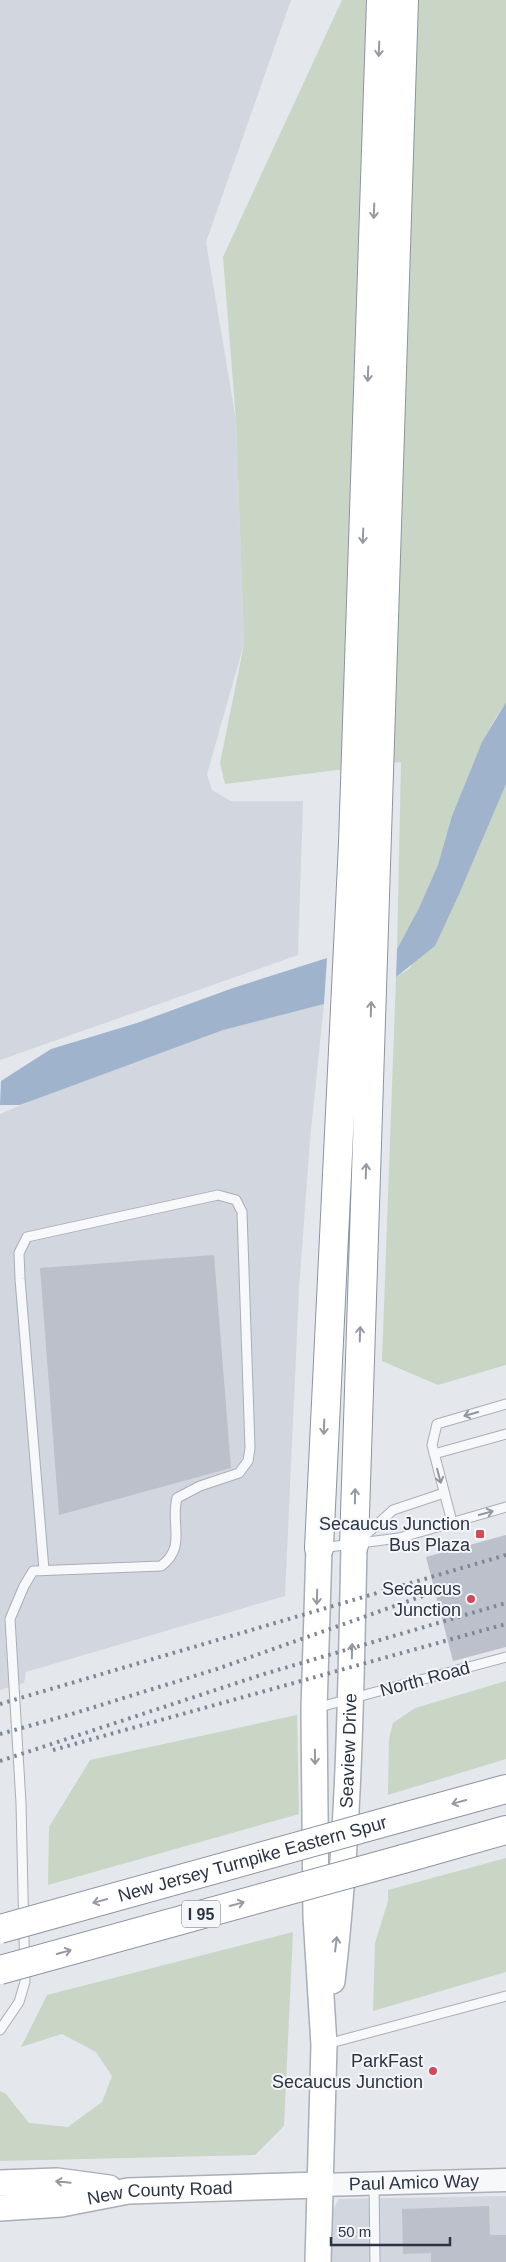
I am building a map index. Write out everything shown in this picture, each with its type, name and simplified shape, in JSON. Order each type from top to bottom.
[{"type":"highway","points":[[319,1548],[352,853],[381,0]]},
{"type":"highway","points":[[354,1545],[404,0]]},
{"type":"highway","name":"New Jersey Turnpike Eastern Spur","points":[[0,1929],[506,1789]]},
{"type":"highway","name":"I 95","points":[[0,1970],[506,1830]]},
{"type":"main road","name":"Seaview Drive","points":[[324,2045],[340,1917],[351,1700],[354,1545]]},
{"type":"main road","name":"Seaview Drive","points":[[318,2262],[324,2045],[316,1916],[314,1708],[319,1548]]},
{"type":"main road","points":[[3,2183],[57,2181],[128,2191]]},
{"type":"main road","name":"New County Road","points":[[5,2208],[61,2204],[128,2191],[320,2185]]},
{"type":"street","name":"Paul Amico Way","points":[[320,2185],[506,2180]]},
{"type":"lane","points":[[0,2030],[18,2002],[26,1982],[21,1803],[10,1619],[24,1586],[33,1571],[160,1566],[170,1559],[175,1546],[177,1531],[174,1518],[177,1498],[200,1486],[239,1474],[248,1462],[250,1448],[242,1212],[236,1200],[218,1195],[27,1237],[19,1253],[20,1279],[44,1570]]},
{"type":"lane","points":[[452,1522],[434,1454],[432,1438],[437,1424],[506,1404]]},
{"type":"lane","points":[[434,1454],[506,1434]]},
{"type":"lane","points":[[354,1545],[393,1510],[444,1494]]},
{"type":"lane","points":[[319,1548],[399,1538],[506,1507]]},
{"type":"lane","name":"North Road","points":[[314,1708],[351,1700],[506,1657]]},
{"type":"lane","points":[[324,2045],[506,1996]]},
{"type":"lane","points":[[374,2183],[375,2262]]},
{"type":"shaded area","points":[[0,0],[291,0],[206,242],[236,420],[244,644],[207,774],[212,790],[231,801],[303,801],[298,955],[0,1060]]},
{"type":"shaded area","points":[[324,1004],[310,1140],[299,1290],[285,1596],[26,1672],[24,1683],[0,1690],[0,1114],[64,1087],[223,1029]]},
{"type":"shaded area","points":[[506,2196],[506,2262],[305,2262],[339,2199]]},
{"type":"green space","points":[[342,0],[506,0],[506,702],[494,720],[475,759],[435,874],[420,907],[397,949],[401,762],[225,784],[220,763],[244,644],[236,420],[223,257]]},
{"type":"green space","points":[[506,784],[506,1365],[438,1385],[382,1361],[396,977],[410,968]]},
{"type":"green space","points":[[506,1681],[506,1759],[388,1795],[389,1739],[393,1723],[415,1708]]},
{"type":"green space","points":[[297,1715],[299,1814],[48,1885],[49,1827],[90,1760]]},
{"type":"green space","points":[[506,1858],[506,1972],[373,2011],[375,1943],[388,1901],[388,1890]]},
{"type":"green space","points":[[293,1932],[284,2126],[255,2155],[0,2161],[0,2091],[6,2094],[29,2123],[68,2127],[102,2102],[112,2076],[96,2052],[62,2034],[21,2047],[47,1995]]},
{"type":"water","points":[[506,702],[506,784],[435,946],[396,977],[397,949],[419,908],[438,865],[452,816],[482,742]]},
{"type":"water","points":[[327,958],[324,1004],[223,1030],[20,1105],[0,1105],[1,1081],[51,1049],[137,1023],[233,988]]},
{"type":"building","points":[[214,1255],[231,1468],[59,1515],[40,1268]]},
{"type":"building","name":"Secaucus Junction","points":[[506,1535],[506,1647],[453,1661],[426,1557]]},
{"type":"building","points":[[489,2206],[490,2235],[506,2235],[506,2262],[431,2262],[431,2253],[403,2254],[402,2209]]},
{"type":"railway","points":[[0,1704],[506,1555]]},
{"type":"railway","points":[[0,1734],[72,1714],[217,1669],[434,1592]]},
{"type":"railway","points":[[0,1761],[264,1674],[506,1603]]},
{"type":"railway","points":[[53,1750],[506,1624]]},
{"type":"place","name":"Secaucus Junction Bus Plaza","points":[[480,1534]]},
{"type":"place","name":"Secaucus Junction","points":[[471,1599]]},
{"type":"place","name":"ParkFast Secaucus Junction","points":[[433,2071]]}]
